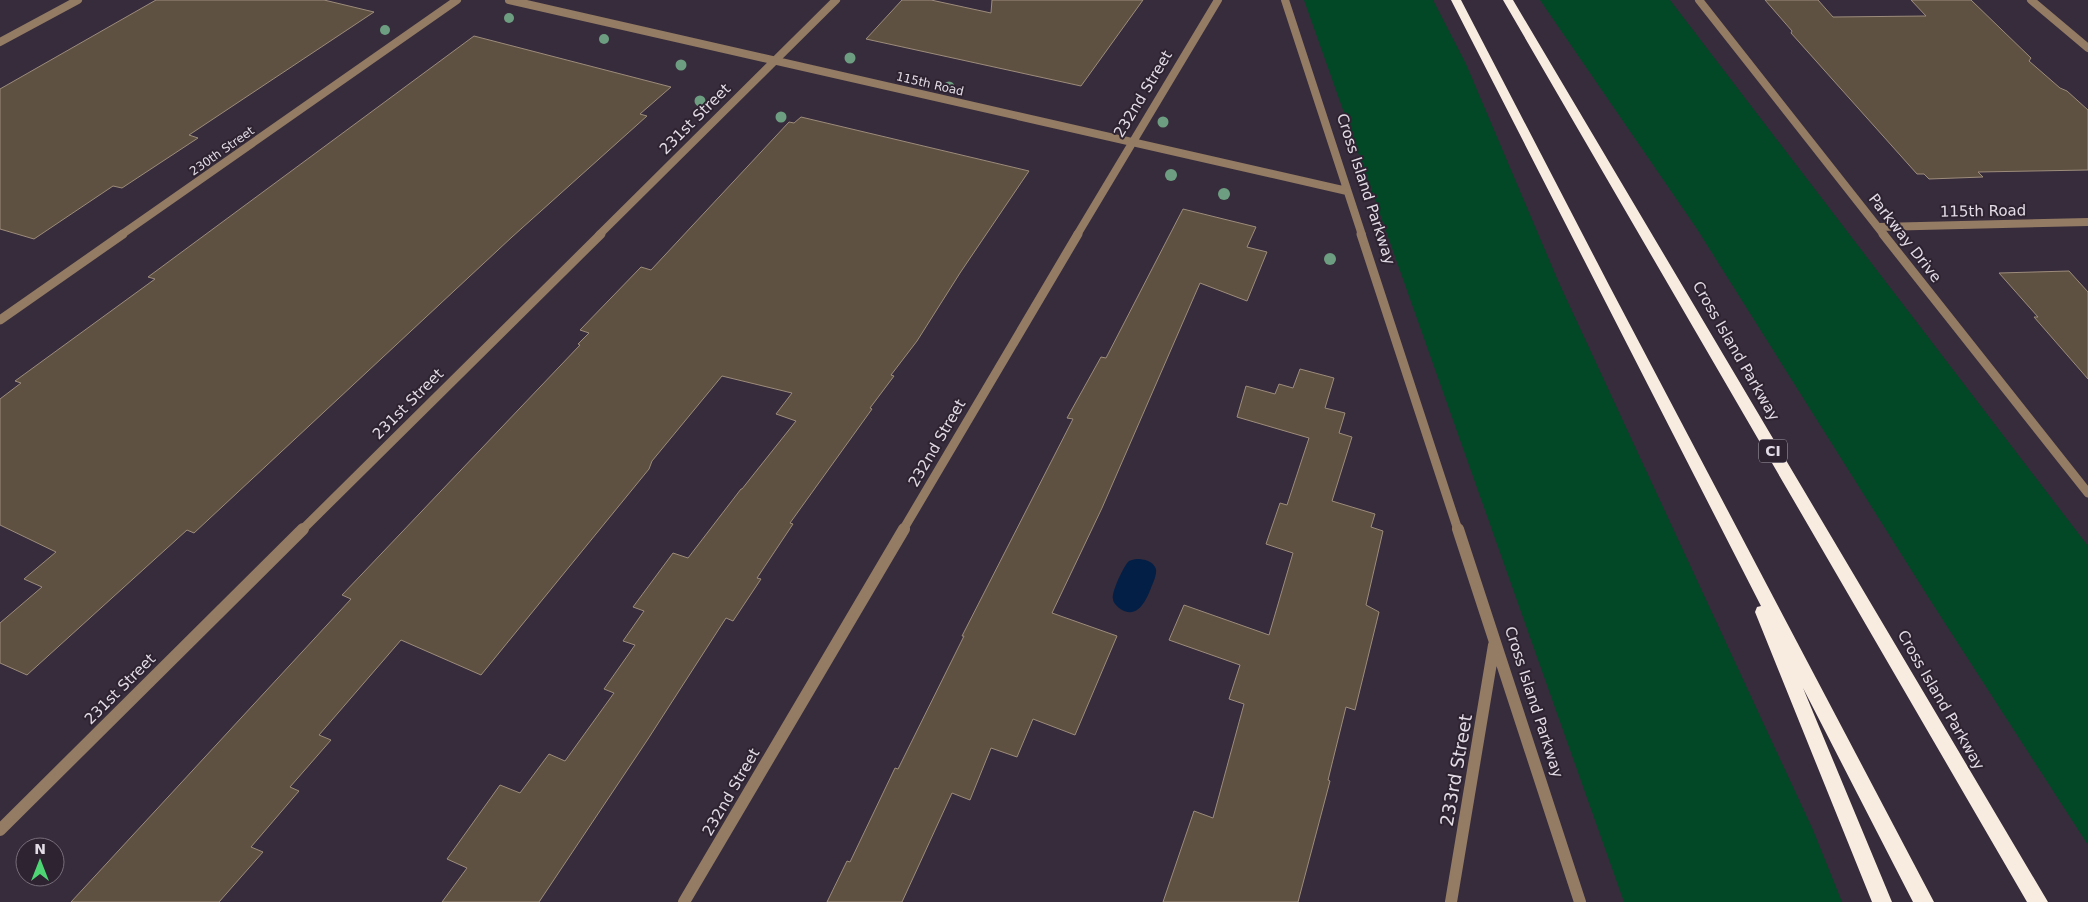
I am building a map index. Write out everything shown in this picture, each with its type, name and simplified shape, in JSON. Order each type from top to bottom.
[{"type":"highway","points":[[1456,0],[1924,902]]},
{"type":"highway","name":"Cross Island Parkway","points":[[1508,0],[2038,902]]},
{"type":"highway","points":[[1728,525],[1882,902]]},
{"type":"street","points":[[0,42],[78,0]]},
{"type":"street","name":"230th Street","points":[[0,320],[456,0]]},
{"type":"street","name":"115th Road","points":[[509,0],[1347,191]]},
{"type":"street","name":"231st Street","points":[[0,830],[836,0]]},
{"type":"street","name":"232nd Street","points":[[684,902],[1131,143],[1218,0]]},
{"type":"street","name":"Cross Island Parkway","points":[[1285,0],[1580,902]]},
{"type":"street","name":"Parkway Drive","points":[[1700,0],[2088,493]]},
{"type":"street","points":[[2032,0],[2088,48]]},
{"type":"street","name":"115th Road","points":[[1879,227],[2088,222]]},
{"type":"street","name":"233rd Street","points":[[1451,902],[1495,644]]},
{"type":"green space","points":[[1304,0],[1433,0],[1466,64],[1559,283],[1813,830],[1842,902],[1624,902]]},
{"type":"green space","points":[[1540,0],[1670,0],[2088,546],[2088,845],[1932,603],[1697,229]]},
{"type":"water","points":[[1137,559],[1151,562],[1156,569],[1155,576],[1140,608],[1131,612],[1125,611],[1115,604],[1114,591],[1118,579],[1129,561]]},
{"type":"building","points":[[156,0],[324,0],[374,12],[189,135],[198,138],[122,188],[113,186],[34,239],[0,229],[0,89]]},
{"type":"building","points":[[902,0],[931,0],[991,13],[992,0],[1143,0],[1081,86],[866,39]]},
{"type":"building","points":[[1765,0],[1818,0],[1833,17],[1926,16],[1911,0],[1971,0],[2031,58],[2029,61],[2088,110],[2088,170],[1978,172],[1983,177],[1929,179],[1924,174],[1917,174],[1791,33],[1792,31]]},
{"type":"building","points":[[474,36],[671,87],[640,114],[647,116],[512,237],[194,533],[187,530],[27,675],[0,663],[0,623],[42,587],[24,579],[56,552],[0,525],[0,399],[21,383],[15,381],[155,279],[148,277]]},
{"type":"building","points":[[801,117],[1029,171],[960,273],[917,341],[891,375],[894,376],[870,408],[872,409],[790,523],[793,524],[757,578],[761,579],[733,621],[726,618],[539,902],[442,902],[467,868],[447,859],[500,785],[520,793],[549,754],[565,761],[614,693],[604,689],[635,645],[623,641],[644,611],[633,607],[673,553],[688,558],[796,421],[776,414],[792,393],[722,376],[652,461],[649,469],[481,675],[401,640],[319,735],[331,740],[290,787],[299,791],[251,847],[263,852],[219,902],[71,902],[351,599],[342,595],[580,345],[578,344],[589,333],[580,330],[641,267],[651,270],[789,122],[794,123]]},
{"type":"building","points":[[1183,209],[1256,227],[1247,247],[1267,252],[1247,301],[1200,283],[1102,508],[1052,613],[1117,636],[1075,735],[1033,719],[1017,757],[991,748],[970,800],[952,793],[902,902],[827,902],[847,861],[850,862],[895,768],[898,769],[964,636],[962,636],[1073,419],[1067,418],[1101,357],[1106,358]]},
{"type":"building","points":[[2069,271],[2088,292],[2088,379],[2034,317],[2038,317],[1999,273]]},
{"type":"building","points":[[1300,369],[1334,378],[1325,408],[1345,413],[1339,433],[1352,437],[1332,501],[1375,514],[1371,527],[1383,531],[1366,605],[1379,612],[1355,710],[1346,707],[1328,780],[1330,781],[1298,902],[1163,902],[1194,811],[1213,818],[1244,704],[1229,699],[1240,665],[1169,640],[1184,605],[1269,635],[1293,553],[1266,544],[1280,503],[1287,505],[1309,438],[1237,417],[1246,386],[1275,394],[1279,384],[1293,388]]}]
